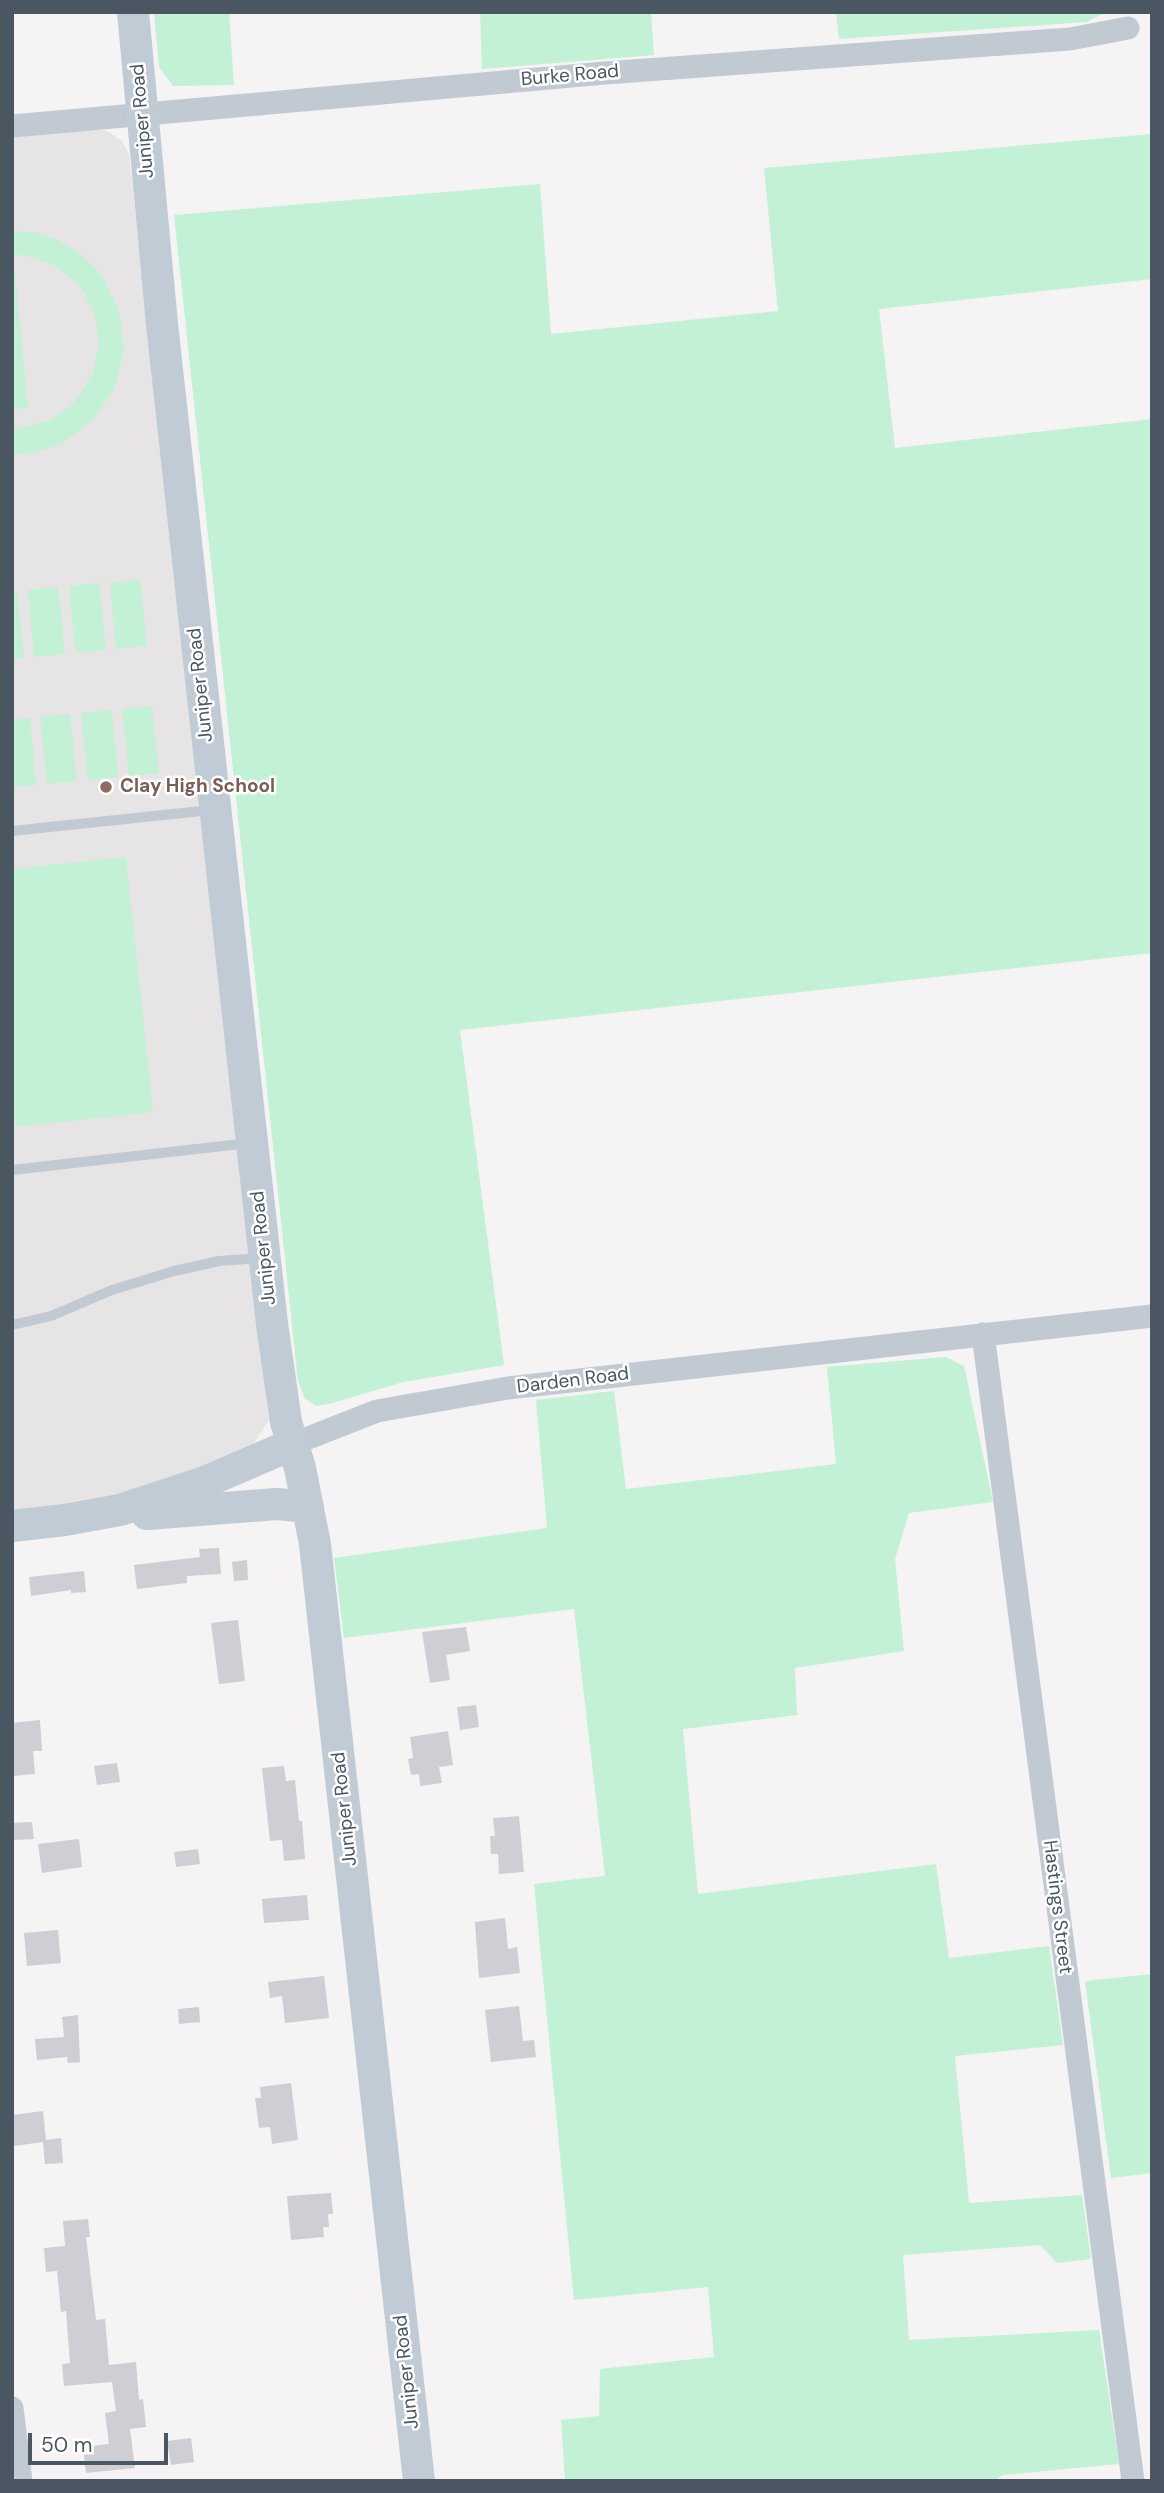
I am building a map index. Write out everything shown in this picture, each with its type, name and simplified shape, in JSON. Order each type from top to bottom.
[{"type":"street","name":"Juniper Road","points":[[133,12],[162,324],[280,1389],[308,1507],[317,1558],[419,2481]]},
{"type":"street","name":"Burke Road","points":[[12,126],[605,73],[1070,39],[1128,28]]},
{"type":"street","name":"Darden Road","points":[[12,1526],[120,1510],[205,1482],[326,1429],[377,1411],[426,1401],[508,1388],[1152,1316]]},
{"type":"street","name":"Hastings Street","points":[[983,1334],[1133,2481]]},
{"type":"street","points":[[65,1520],[238,1506],[277,1504],[308,1507]]},
{"type":"street","points":[[12,2407],[21,2481]]},
{"type":"lane","points":[[12,831],[215,810]]},
{"type":"lane","points":[[12,1170],[252,1143]]},
{"type":"lane","points":[[12,1325],[51,1316],[112,1290],[174,1271],[219,1261],[265,1258]]},
{"type":"shaded area","name":"Clay High School","points":[[87,128],[107,131],[122,141],[129,154],[269,1420],[251,1447],[121,1499],[12,1511],[12,135]]},
{"type":"green space","points":[[154,12],[229,12],[234,85],[173,86],[159,67]]},
{"type":"green space","points":[[480,12],[651,12],[654,55],[482,69]]},
{"type":"green space","points":[[836,12],[1106,12],[1087,22],[839,39]]},
{"type":"green space","points":[[1152,134],[1152,279],[879,309],[895,448],[1152,419],[1152,953],[460,1030],[504,1365],[403,1382],[329,1404],[316,1406],[305,1399],[298,1381],[174,215],[540,184],[551,334],[778,311],[764,168]]},
{"type":"green space","points":[[12,231],[38,233],[57,240],[74,249],[89,262],[102,276],[119,310],[124,349],[115,387],[93,420],[62,443],[43,450],[12,455],[12,430],[48,421],[71,406],[79,396],[93,373],[99,345],[96,319],[85,294],[76,282],[54,265],[28,256],[12,254]]},
{"type":"green space","points":[[12,273],[15,273],[28,408],[12,409]]},
{"type":"green space","points":[[140,580],[147,646],[116,649],[110,582]]},
{"type":"green space","points":[[99,583],[106,650],[76,653],[69,586]]},
{"type":"green space","points":[[58,587],[65,654],[34,657],[28,590]]},
{"type":"green space","points":[[17,591],[24,658],[12,659],[12,592]]},
{"type":"green space","points":[[152,706],[159,773],[129,776],[122,709]]},
{"type":"green space","points":[[112,710],[118,777],[88,780],[81,713]]},
{"type":"green space","points":[[70,714],[77,781],[47,784],[40,717]]},
{"type":"green space","points":[[30,718],[36,785],[12,787],[12,720]]},
{"type":"green space","points":[[126,857],[153,1112],[16,1127],[12,1089],[12,869]]},
{"type":"green space","points":[[946,1357],[964,1366],[993,1502],[909,1513],[895,1559],[904,1651],[795,1668],[797,1715],[683,1729],[698,1894],[936,1864],[949,1958],[1049,1946],[1063,2045],[955,2056],[969,2203],[1082,2195],[1091,2259],[1057,2263],[1040,2245],[903,2255],[909,2340],[1099,2330],[1119,2464],[1003,2475],[993,2481],[565,2481],[561,2420],[599,2416],[600,2369],[714,2357],[708,2287],[574,2300],[534,1884],[605,1876],[574,1609],[344,1638],[334,1558],[547,1528],[536,1400],[614,1391],[626,1489],[836,1464],[827,1367]]},
{"type":"green space","points":[[1152,1974],[1152,2173],[1111,2178],[1085,1981]]},
{"type":"building","points":[[219,1548],[221,1574],[187,1576],[187,1583],[137,1589],[134,1565],[200,1557],[199,1549]]},
{"type":"building","points":[[247,1560],[248,1580],[234,1581],[232,1562]]},
{"type":"building","points":[[84,1571],[86,1592],[71,1593],[71,1590],[31,1596],[29,1577]]},
{"type":"building","points":[[238,1620],[245,1681],[219,1684],[211,1623]]},
{"type":"building","points":[[466,1627],[470,1651],[446,1655],[450,1680],[430,1683],[422,1632]]},
{"type":"building","points":[[476,1705],[479,1727],[460,1730],[457,1707]]},
{"type":"building","points":[[40,1720],[42,1751],[33,1751],[35,1774],[12,1776],[12,1723]]},
{"type":"building","points":[[448,1731],[453,1765],[439,1767],[442,1783],[420,1786],[419,1774],[411,1775],[408,1759],[413,1758],[410,1737]]},
{"type":"building","points":[[117,1763],[120,1782],[97,1785],[94,1766]]},
{"type":"building","points":[[284,1766],[286,1781],[295,1780],[305,1859],[284,1861],[282,1840],[270,1841],[262,1768]]},
{"type":"building","points":[[519,1816],[524,1872],[499,1874],[498,1854],[491,1854],[490,1836],[495,1836],[493,1818]]},
{"type":"building","points":[[32,1822],[34,1839],[14,1840],[13,1823]]},
{"type":"building","points":[[79,1839],[82,1867],[42,1873],[38,1844]]},
{"type":"building","points":[[198,1849],[200,1864],[176,1867],[174,1852]]},
{"type":"building","points":[[307,1895],[309,1920],[264,1923],[262,1899]]},
{"type":"building","points":[[505,1918],[508,1949],[517,1947],[520,1973],[479,1978],[475,1922]]},
{"type":"building","points":[[58,1930],[61,1963],[27,1966],[24,1933]]},
{"type":"building","points":[[324,1976],[329,2018],[285,2023],[282,1996],[270,1998],[268,1982]]},
{"type":"building","points":[[519,2006],[523,2041],[534,2040],[536,2057],[491,2062],[485,2010]]},
{"type":"building","points":[[199,2007],[200,2022],[179,2024],[178,2009]]},
{"type":"building","points":[[78,2015],[80,2062],[68,2063],[67,2057],[37,2060],[35,2039],[64,2037],[62,2017]]},
{"type":"building","points":[[291,2083],[298,2140],[272,2144],[270,2127],[259,2128],[255,2098],[261,2098],[260,2087]]},
{"type":"building","points":[[43,2111],[46,2140],[61,2138],[63,2163],[45,2164],[43,2142],[14,2146],[12,2115]]},
{"type":"building","points":[[331,2193],[333,2214],[328,2214],[329,2227],[323,2227],[324,2237],[291,2240],[287,2196]]},
{"type":"building","points":[[88,2219],[90,2237],[86,2237],[96,2320],[105,2319],[109,2365],[136,2362],[139,2400],[143,2399],[146,2427],[130,2429],[135,2468],[86,2473],[83,2447],[109,2444],[105,2413],[116,2411],[112,2382],[64,2386],[62,2364],[70,2363],[66,2311],[61,2312],[57,2271],[46,2272],[44,2248],[65,2246],[63,2221]]},
{"type":"building","points":[[191,2438],[194,2462],[171,2465],[167,2441]]},
{"type":"place","name":"Clay High School","points":[[106,787]]}]
